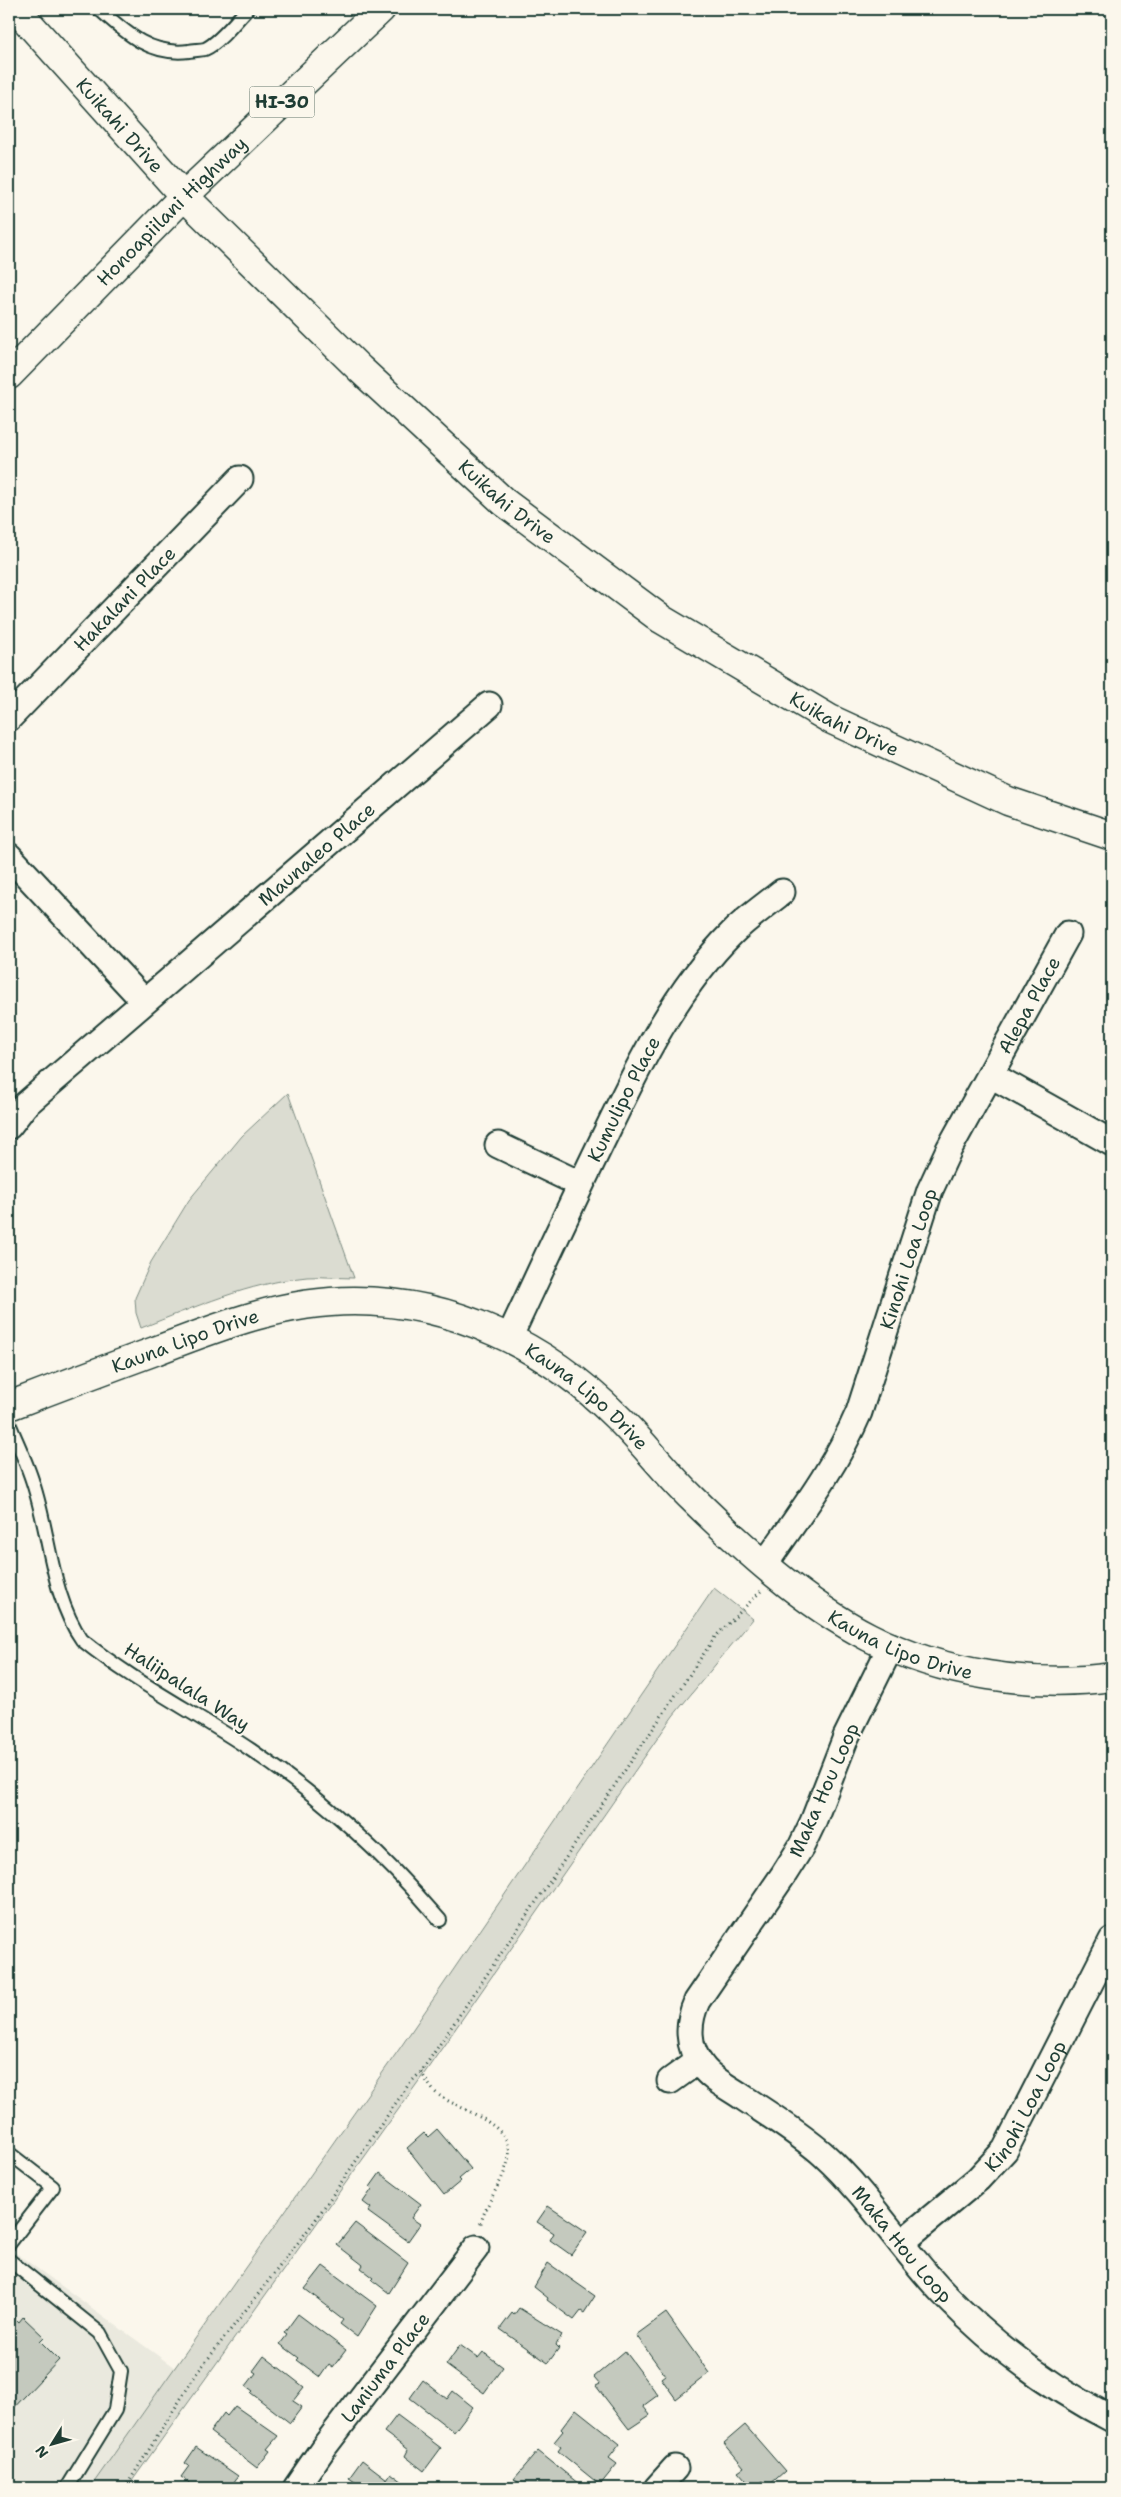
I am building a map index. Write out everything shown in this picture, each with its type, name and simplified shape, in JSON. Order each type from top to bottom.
[{"type":"street","name":"Kuikahi Drive","points":[[16,9],[184,196],[360,369],[504,502],[662,619],[830,719],[1008,801],[1112,836]]},
{"type":"street","name":"Honoapiilani Highway","points":[[9,375],[184,196],[381,9]]},
{"type":"street","name":"Hakalani Place","points":[[9,718],[240,479]]},
{"type":"street","name":"Maunaleo Place","points":[[9,1126],[25,1105],[489,705]]},
{"type":"street","points":[[9,856],[144,1001]]},
{"type":"street","name":"Kumulipo Place","points":[[509,1338],[580,1184],[643,1058],[690,984],[733,932],[782,892]]},
{"type":"street","name":"Alepa Place","points":[[991,1075],[1068,934]]},
{"type":"street","points":[[991,1075],[1112,1143]]},
{"type":"street","name":"Kinohi Loa Loop","points":[[771,1569],[848,1437],[859,1412],[930,1190],[949,1149],[991,1075]]},
{"type":"street","points":[[498,1145],[580,1184]]},
{"type":"street","name":"Kauna Lipo Drive","points":[[9,1406],[232,1321],[272,1310],[314,1303],[355,1301],[397,1304],[438,1312],[478,1324],[509,1338],[552,1362],[586,1387],[647,1447],[690,1496],[771,1569],[818,1606],[870,1638],[918,1657],[992,1674],[1029,1680],[1086,1681],[1112,1677]]},
{"type":"street","name":"Maka Hou Loop","points":[[891,1646],[846,1737],[801,1847],[697,2002],[692,2014],[690,2035],[698,2061],[712,2076],[800,2136],[824,2156],[847,2178],[942,2292],[988,2337],[1039,2376],[1112,2419]]},
{"type":"street","name":"Kinohi Loa Loop","points":[[901,2243],[978,2179],[1005,2150],[1112,1940]]},
{"type":"street","points":[[670,2080],[698,2061]]},
{"type":"street","name":"Laniuma Place","points":[[296,2488],[324,2447],[476,2248]]},
{"type":"street","points":[[657,2488],[676,2468]]},
{"type":"lane","points":[[98,9],[120,28],[149,48],[179,52],[206,48],[233,26],[247,9]]},
{"type":"lane","name":"Haliipalala Way","points":[[9,1423],[34,1484],[64,1605],[73,1626],[82,1640],[251,1750],[303,1787],[398,1871],[440,1920]]},
{"type":"lane","points":[[9,2153],[53,2187],[9,2244]]},
{"type":"lane","points":[[9,2260],[100,2333],[121,2371],[115,2410],[67,2488]]},
{"type":"path","points":[[125,2488],[197,2373],[314,2222],[410,2084],[421,2072],[715,1637],[771,1569]]},
{"type":"path","points":[[421,2072],[440,2096],[491,2124],[507,2140],[510,2153],[507,2166],[483,2212],[476,2248]]},
{"type":"shaded area","points":[[288,1093],[354,1278],[307,1277],[285,1280],[222,1297],[141,1328],[136,1313],[135,1298],[151,1262],[189,1200],[242,1136]]},
{"type":"shaded area","points":[[714,1588],[753,1619],[673,1716],[426,2071],[127,2488],[90,2488],[400,2048]]},
{"type":"shaded area","points":[[9,2248],[175,2368],[90,2488],[9,2488]]},
{"type":"building","points":[[437,2129],[471,2169],[459,2179],[461,2181],[444,2195],[407,2148],[424,2133],[428,2137]]},
{"type":"building","points":[[380,2173],[421,2204],[411,2218],[420,2224],[408,2241],[368,2212],[371,2208],[363,2202],[372,2189],[370,2187]]},
{"type":"building","points":[[548,2206],[587,2232],[571,2255],[550,2240],[554,2233],[537,2222]]},
{"type":"building","points":[[355,2223],[408,2263],[389,2293],[372,2280],[374,2278],[361,2268],[363,2265],[337,2245]]},
{"type":"building","points":[[548,2263],[595,2296],[584,2313],[581,2311],[574,2320],[547,2300],[548,2298],[534,2287]]},
{"type":"building","points":[[323,2266],[377,2306],[357,2337],[340,2324],[343,2320],[305,2289]]},
{"type":"building","points":[[519,2308],[562,2335],[556,2345],[559,2348],[548,2363],[500,2329],[512,2313],[514,2315]]},
{"type":"building","points":[[9,2312],[19,2322],[23,2317],[44,2337],[40,2341],[59,2360],[9,2413]]},
{"type":"building","points":[[666,2313],[709,2373],[676,2399],[661,2378],[665,2375],[636,2335]]},
{"type":"building","points":[[298,2314],[346,2350],[333,2367],[329,2364],[320,2377],[297,2360],[299,2358],[280,2344],[287,2335],[284,2333]]},
{"type":"building","points":[[460,2345],[478,2358],[483,2352],[503,2367],[484,2393],[446,2365]]},
{"type":"building","points":[[625,2351],[658,2395],[643,2406],[650,2415],[629,2429],[596,2386],[600,2384],[594,2377]]},
{"type":"building","points":[[264,2356],[304,2387],[293,2401],[302,2407],[290,2423],[251,2393],[253,2391],[246,2386],[256,2373],[253,2371]]},
{"type":"building","points":[[423,2380],[447,2399],[453,2391],[473,2407],[454,2432],[410,2398]]},
{"type":"building","points":[[235,2406],[278,2436],[267,2449],[270,2451],[257,2468],[210,2432],[224,2413],[227,2416]]},
{"type":"building","points":[[576,2409],[620,2444],[609,2458],[617,2464],[600,2485],[558,2451],[561,2447],[554,2442]]},
{"type":"building","points":[[397,2415],[441,2448],[424,2471],[405,2456],[408,2450],[384,2432]]},
{"type":"building","points":[[745,2425],[785,2471],[768,2486],[763,2481],[753,2488],[738,2471],[744,2467],[724,2443]]},
{"type":"building","points":[[196,2447],[238,2476],[230,2488],[186,2487],[189,2482],[181,2477],[189,2466],[185,2463]]},
{"type":"building","points":[[538,2451],[584,2488],[525,2488],[514,2479]]},
{"type":"building","points":[[362,2460],[387,2479],[391,2473],[411,2488],[364,2488],[349,2478]]}]
